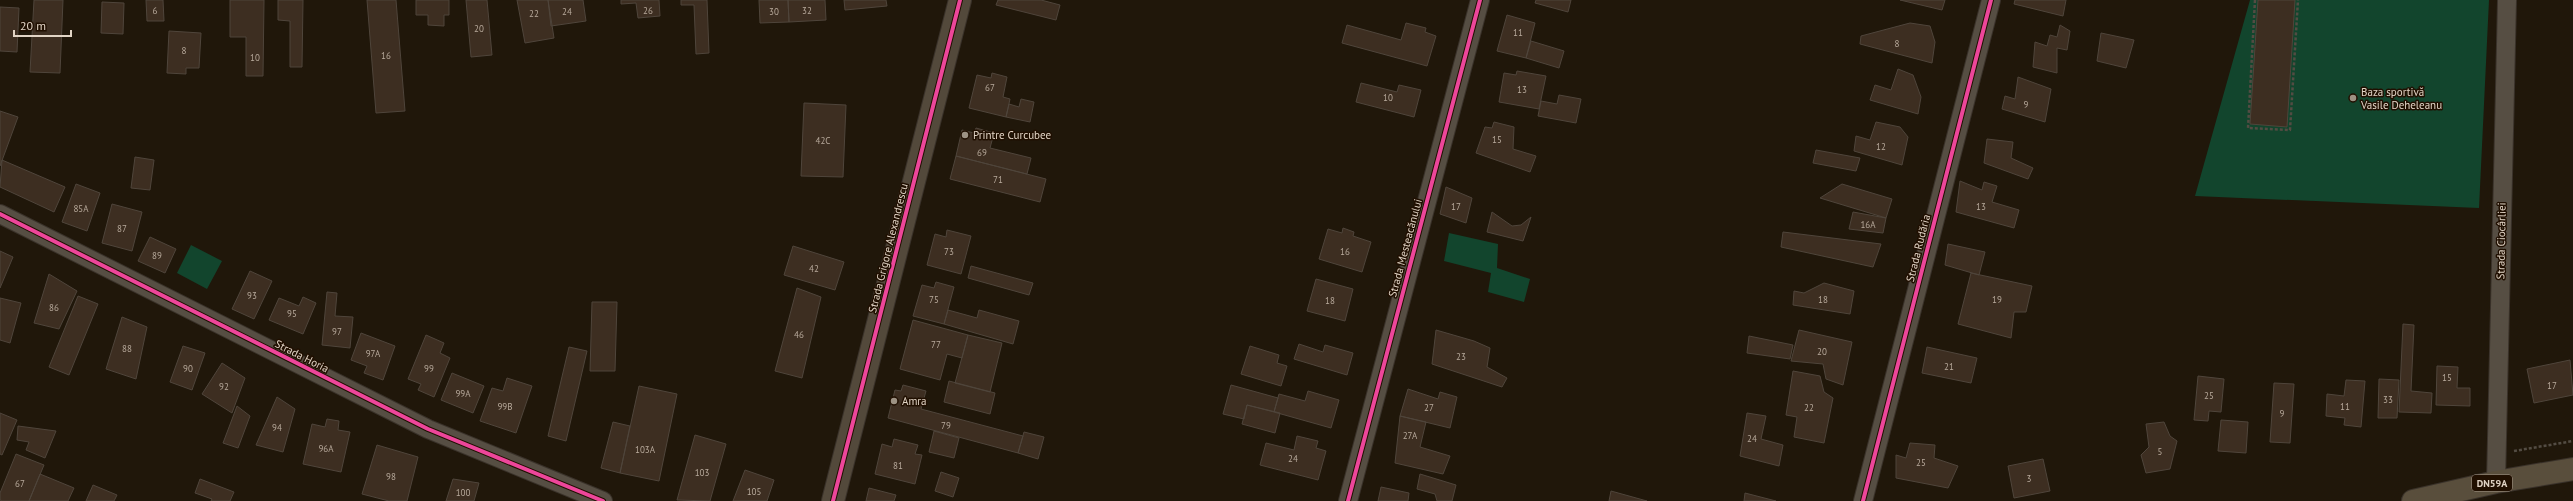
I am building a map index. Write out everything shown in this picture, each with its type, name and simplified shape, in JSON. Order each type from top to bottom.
[{"type":"main road","name":"DN59A","points":[[2412,501],[2496,482],[2573,469]]},
{"type":"street","name":"Strada Grigore Alexandrescu","points":[[833,501],[960,0]]},
{"type":"street","name":"Strada Mesteacănului","points":[[1348,501],[1480,0]]},
{"type":"street","name":"Strada Rudăria","points":[[1863,501],[1991,0]]},
{"type":"street","name":"Strada Ciocârliei","points":[[2496,482],[2507,0]]},
{"type":"street","name":"Strada Horia","points":[[0,214],[428,429],[603,501]]},
{"type":"path","points":[[2255,0],[2248,128],[2290,130],[2298,0]]},
{"type":"path","points":[[2496,454],[2573,441]]},
{"type":"green space","name":"Baza sportivă Vasile Deheleanu","points":[[2250,0],[2489,0],[2479,208],[2195,196]]},
{"type":"green space","points":[[1449,233],[1498,244],[1497,268],[1530,279],[1524,302],[1488,292],[1491,273],[1444,261]]},
{"type":"green space","points":[[191,245],[222,261],[207,289],[177,273]]},
{"type":"building","points":[[34,0],[63,0],[60,73],[30,72]]},
{"type":"building","points":[[146,0],[163,0],[164,21],[147,21]]},
{"type":"building","points":[[230,0],[264,0],[263,76],[246,76],[246,37],[230,37]]},
{"type":"building","points":[[278,0],[303,0],[302,67],[290,67],[290,21],[278,20]]},
{"type":"building","points":[[367,0],[396,0],[405,111],[376,113]]},
{"type":"building","points":[[416,0],[449,0],[449,15],[444,15],[444,26],[428,25],[428,15],[416,15]]},
{"type":"building","points":[[466,0],[487,0],[492,55],[471,57]]},
{"type":"building","points":[[517,0],[548,0],[554,38],[525,43]]},
{"type":"building","points":[[548,0],[583,0],[586,21],[551,26]]},
{"type":"building","points":[[621,0],[659,0],[660,16],[638,18],[636,3],[621,4]]},
{"type":"building","points":[[681,0],[707,0],[709,53],[696,54],[694,5],[681,5]]},
{"type":"building","points":[[759,0],[788,0],[789,22],[760,23]]},
{"type":"building","points":[[788,0],[825,0],[826,20],[789,22]]},
{"type":"building","points":[[844,0],[886,0],[887,6],[845,10]]},
{"type":"building","points":[[998,0],[1041,0],[1060,5],[1056,20],[996,5]]},
{"type":"building","points":[[1536,0],[1571,0],[1568,12],[1535,3]]},
{"type":"building","points":[[1900,0],[1945,0],[1942,10]]},
{"type":"building","points":[[2015,0],[2066,0],[2063,16],[2014,4]]},
{"type":"building","points":[[2258,0],[2295,0],[2287,127],[2250,124]]},
{"type":"building","points":[[102,2],[124,3],[123,34],[101,33]]},
{"type":"building","points":[[0,7],[19,8],[17,52],[0,51]]},
{"type":"building","points":[[1507,15],[1535,23],[1526,58],[1497,51]]},
{"type":"building","points":[[1406,23],[1426,28],[1425,32],[1436,36],[1427,66],[1342,43],[1347,25],[1401,40]]},
{"type":"building","points":[[1910,23],[1930,26],[1935,42],[1932,63],[1860,44],[1861,36]]},
{"type":"building","points":[[2060,25],[2070,31],[2067,50],[2057,48],[2057,73],[2033,67],[2035,42],[2047,46],[2050,35],[2057,37]]},
{"type":"building","points":[[169,31],[201,33],[199,68],[186,68],[186,74],[167,73]]},
{"type":"building","points":[[2101,33],[2134,40],[2126,68],[2097,61]]},
{"type":"building","points":[[1531,41],[1564,51],[1559,68],[1526,58]]},
{"type":"building","points":[[1898,69],[1913,75],[1921,97],[1918,114],[1870,100],[1875,85],[1891,90]]},
{"type":"building","points":[[1517,71],[1546,76],[1539,109],[1499,102],[1504,73],[1516,75]]},
{"type":"building","points":[[992,73],[1007,77],[1003,97],[1010,99],[1006,117],[969,108],[977,75],[991,78]]},
{"type":"building","points":[[2018,77],[2051,89],[2045,122],[2002,109],[2005,96],[2015,99]]},
{"type":"building","points":[[1361,83],[1397,92],[1399,85],[1421,90],[1414,117],[1356,102]]},
{"type":"building","points":[[1559,95],[1581,99],[1576,123],[1538,116],[1541,101],[1557,104]]},
{"type":"building","points":[[1021,99],[1034,102],[1030,122],[1006,117],[1009,104],[1019,107]]},
{"type":"building","points":[[804,103],[846,105],[843,177],[801,176]]},
{"type":"building","points":[[0,111],[18,117],[0,166]]},
{"type":"building","points":[[1494,122],[1514,127],[1513,149],[1536,156],[1530,172],[1476,153],[1485,127],[1492,128]]},
{"type":"building","points":[[1876,122],[1900,127],[1908,137],[1902,165],[1854,151],[1856,136],[1870,140]]},
{"type":"building","points":[[976,128],[994,133],[990,148],[1031,158],[1027,174],[956,156],[962,130],[974,133]]},
{"type":"building","points":[[1987,139],[2013,142],[2011,158],[2033,168],[2028,179],[1984,163]]},
{"type":"building","points":[[1816,150],[1860,158],[1856,171],[1813,163]]},
{"type":"building","points":[[956,156],[1046,179],[1040,202],[950,179]]},
{"type":"building","points":[[135,157],[154,160],[150,190],[131,188]]},
{"type":"building","points":[[2,160],[65,187],[54,212],[0,187]]},
{"type":"building","points":[[1960,181],[1982,190],[1984,182],[1997,186],[1992,202],[2019,210],[2014,228],[1956,212]]},
{"type":"building","points":[[76,184],[100,193],[87,231],[62,222]]},
{"type":"building","points":[[1842,184],[1892,199],[1886,218],[1820,198]]},
{"type":"building","points":[[1446,187],[1472,198],[1466,223],[1440,214]]},
{"type":"building","points":[[112,204],[142,212],[132,251],[102,243]]},
{"type":"building","points":[[1492,212],[1512,226],[1521,225],[1531,217],[1523,241],[1487,232]]},
{"type":"building","points":[[1853,212],[1886,218],[1883,233],[1849,229]]},
{"type":"building","points":[[1343,228],[1354,232],[1353,236],[1371,242],[1362,272],[1319,259],[1328,229],[1342,233]]},
{"type":"building","points":[[947,230],[971,236],[961,274],[927,265],[935,234],[946,237]]},
{"type":"building","points":[[1783,232],[1881,244],[1873,267],[1781,247]]},
{"type":"building","points":[[150,237],[176,249],[165,273],[138,261]]},
{"type":"building","points":[[1948,244],[1985,252],[1979,275],[1945,265]]},
{"type":"building","points":[[793,246],[844,262],[835,290],[784,275]]},
{"type":"building","points":[[0,251],[13,257],[0,288]]},
{"type":"building","points":[[971,266],[1033,283],[1029,295],[968,278]]},
{"type":"building","points":[[250,271],[272,281],[254,319],[232,309]]},
{"type":"building","points":[[1971,273],[2032,286],[2026,312],[2014,312],[2011,338],[1958,324]]},
{"type":"building","points":[[49,274],[77,291],[59,329],[34,323]]},
{"type":"building","points":[[1316,279],[1353,289],[1345,321],[1307,311]]},
{"type":"building","points":[[936,282],[954,287],[944,324],[913,316],[922,285],[934,288]]},
{"type":"building","points":[[1824,283],[1854,291],[1850,314],[1793,305],[1794,291],[1804,293]]},
{"type":"building","points":[[797,288],[821,297],[802,378],[775,371]]},
{"type":"building","points":[[327,292],[337,293],[335,316],[353,317],[350,348],[322,345]]},
{"type":"building","points":[[78,296],[98,304],[69,375],[49,367]]},
{"type":"building","points":[[303,297],[316,303],[303,334],[269,320],[279,298],[299,306]]},
{"type":"building","points":[[0,298],[21,303],[10,343],[0,340]]},
{"type":"building","points":[[592,302],[617,302],[615,371],[590,371]]},
{"type":"building","points":[[948,310],[977,318],[979,310],[1019,321],[1013,344],[944,324]]},
{"type":"building","points":[[122,317],[147,327],[136,379],[106,369]]},
{"type":"building","points":[[913,320],[968,335],[962,358],[947,354],[940,380],[900,369]]},
{"type":"building","points":[[2403,324],[2414,325],[2411,391],[2432,393],[2431,413],[2399,412]]},
{"type":"building","points":[[1436,330],[1474,341],[1490,348],[1487,367],[1507,378],[1502,387],[1432,364]]},
{"type":"building","points":[[1799,330],[1852,342],[1843,385],[1826,379],[1823,364],[1791,361]]},
{"type":"building","points":[[361,333],[395,346],[383,380],[364,373],[367,366],[351,360]]},
{"type":"building","points":[[426,335],[444,343],[440,353],[450,358],[434,397],[418,390],[421,384],[408,379]]},
{"type":"building","points":[[968,335],[1002,343],[990,392],[955,383]]},
{"type":"building","points":[[1749,336],[1793,345],[1790,359],[1747,353]]},
{"type":"building","points":[[1299,344],[1323,352],[1325,345],[1353,353],[1347,375],[1294,359]]},
{"type":"building","points":[[183,346],[205,353],[192,390],[170,382]]},
{"type":"building","points":[[1250,346],[1279,355],[1277,363],[1287,366],[1281,386],[1241,374]]},
{"type":"building","points":[[569,347],[587,351],[566,441],[548,436]]},
{"type":"building","points":[[1927,347],[1977,358],[1971,383],[1922,373]]},
{"type":"building","points":[[2570,360],[2573,395],[2534,403],[2527,369]]},
{"type":"building","points":[[222,363],[245,378],[232,413],[202,394]]},
{"type":"building","points":[[2437,366],[2458,367],[2457,388],[2470,388],[2470,406],[2436,405]]},
{"type":"building","points":[[1793,371],[1820,376],[1824,392],[1833,398],[1824,443],[1794,437],[1797,417],[1786,415]]},
{"type":"building","points":[[452,373],[484,386],[473,413],[441,400]]},
{"type":"building","points":[[2198,376],[2224,379],[2221,412],[2209,411],[2208,421],[2194,420]]},
{"type":"building","points":[[507,378],[532,386],[516,433],[480,421],[492,388],[503,391]]},
{"type":"building","points":[[2379,379],[2399,380],[2397,418],[2378,418]]},
{"type":"building","points":[[2346,380],[2365,381],[2361,427],[2344,425],[2345,418],[2326,416],[2327,394],[2344,396]]},
{"type":"building","points":[[949,381],[995,393],[990,414],[944,402]]},
{"type":"building","points":[[2274,383],[2294,384],[2290,443],[2270,442]]},
{"type":"building","points":[[903,385],[926,391],[921,409],[1023,436],[1018,453],[888,418],[895,390],[901,391]]},
{"type":"building","points":[[1231,385],[1278,398],[1274,412],[1247,405],[1244,419],[1223,414]]},
{"type":"building","points":[[639,386],[677,394],[659,481],[620,473]]},
{"type":"building","points":[[1408,389],[1438,399],[1440,392],[1457,397],[1450,428],[1400,416]]},
{"type":"building","points":[[1308,391],[1339,400],[1331,428],[1274,412],[1279,394],[1305,401]]},
{"type":"building","points":[[277,397],[295,409],[283,452],[256,445]]},
{"type":"building","points":[[1247,405],[1280,413],[1275,433],[1242,424]]},
{"type":"building","points":[[237,406],[250,416],[238,448],[223,443]]},
{"type":"building","points":[[0,413],[17,420],[2,455],[0,454]]},
{"type":"building","points":[[1747,413],[1766,416],[1761,439],[1783,445],[1779,466],[1740,456]]},
{"type":"building","points":[[1400,416],[1426,422],[1420,447],[1450,456],[1443,474],[1395,463]]},
{"type":"building","points":[[327,419],[339,421],[338,430],[350,432],[341,472],[303,464],[312,424],[325,427]]},
{"type":"building","points":[[2221,420],[2248,422],[2246,453],[2218,451]]},
{"type":"building","points":[[613,422],[630,426],[620,473],[601,468]]},
{"type":"building","points":[[2164,422],[2170,436],[2177,441],[2170,469],[2146,473],[2141,455],[2149,447],[2146,424]]},
{"type":"building","points":[[18,426],[56,431],[45,458],[26,450],[29,442],[17,440]]},
{"type":"building","points":[[934,431],[959,438],[954,458],[929,452]]},
{"type":"building","points":[[1024,432],[1044,437],[1038,459],[1018,453]]},
{"type":"building","points":[[695,435],[726,444],[710,501],[677,500]]},
{"type":"building","points":[[1297,436],[1318,441],[1316,448],[1326,451],[1318,480],[1260,465],[1266,443],[1294,450]]},
{"type":"building","points":[[894,439],[918,445],[915,454],[922,455],[915,484],[875,474],[882,444],[892,447]]},
{"type":"building","points":[[1910,443],[1935,445],[1934,458],[1958,466],[1948,488],[1896,478],[1896,455],[1906,458]]},
{"type":"building","points":[[377,445],[418,457],[407,501],[389,501],[362,494]]},
{"type":"building","points":[[16,454],[44,465],[29,501],[2,501],[0,500],[0,493]]},
{"type":"building","points":[[2043,459],[2050,491],[2014,498],[2008,466]]},
{"type":"building","points":[[745,470],[774,480],[767,501],[733,501]]},
{"type":"building","points":[[941,472],[959,478],[953,497],[935,491]]},
{"type":"building","points":[[40,474],[74,488],[68,501],[29,501]]},
{"type":"building","points":[[1420,474],[1456,485],[1452,501],[1437,501],[1435,494],[1417,489]]},
{"type":"building","points":[[200,479],[234,492],[230,501],[211,501],[212,499],[195,493]]},
{"type":"building","points":[[453,479],[479,483],[474,501],[446,501]]},
{"type":"building","points":[[93,485],[117,495],[114,501],[86,501]]},
{"type":"building","points":[[1381,487],[1409,493],[1408,501],[1378,501]]},
{"type":"building","points":[[869,488],[896,495],[894,501],[866,501]]},
{"type":"building","points":[[1611,491],[1647,501],[1609,501]]},
{"type":"building","points":[[1745,493],[1776,501],[1744,501]]},
{"type":"cycle path","points":[[833,501],[960,0]]},
{"type":"cycle path","points":[[1348,501],[1480,0]]},
{"type":"cycle path","points":[[1863,501],[1991,0]]},
{"type":"cycle path","points":[[0,214],[428,429],[603,501]]},
{"type":"place","name":"Baza sportivă Vasile Deheleanu","points":[[2353,98]]},
{"type":"place","name":"Printre Curcubee","points":[[965,135]]},
{"type":"place","name":"Amra","points":[[894,401]]}]
